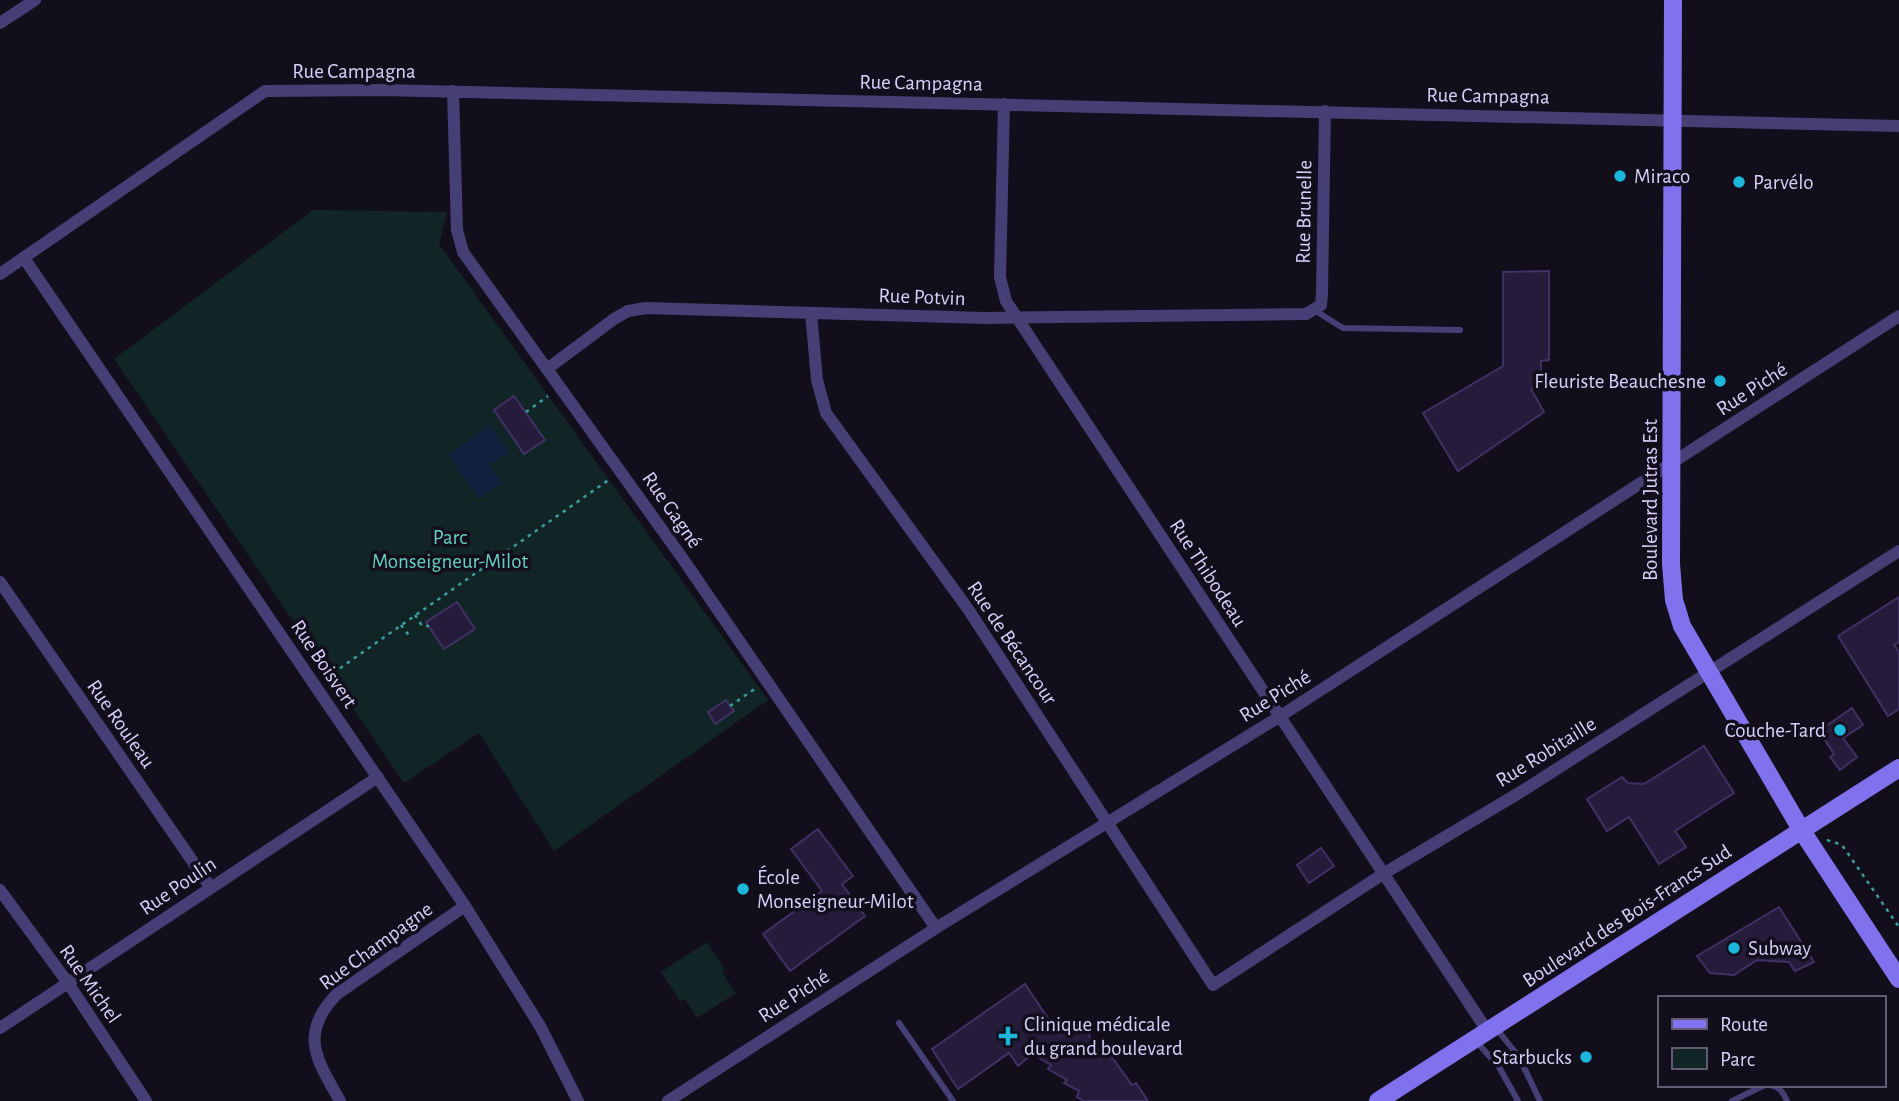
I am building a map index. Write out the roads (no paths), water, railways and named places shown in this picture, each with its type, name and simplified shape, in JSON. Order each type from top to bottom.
[{"type":"main road","name":"Boulevard Jutras Est","points":[[1673,0],[1671,564],[1674,600],[1682,626],[1707,671],[1802,831],[1899,979]]},
{"type":"main road","name":"Boulevard des Bois-Francs Sud","points":[[1378,1101],[1899,768]]},
{"type":"street","points":[[0,23],[35,0]]},
{"type":"street","name":"Rue Campagna","points":[[0,274],[265,91],[453,91],[1899,126]]},
{"type":"street","name":"Rue Gagné","points":[[453,91],[457,230],[463,252],[621,471],[936,928]]},
{"type":"street","name":"Rue Thibodeau","points":[[1004,104],[1000,277],[1006,301],[1486,1033]]},
{"type":"street","name":"Rue Brunelle","points":[[1314,310],[1321,305],[1322,293],[1325,111]]},
{"type":"street","name":"Rue Boisvert","points":[[24,258],[466,906],[540,1026],[578,1101]]},
{"type":"street","name":"Rue Potvin","points":[[547,369],[628,311],[646,308],[1018,318],[1306,314],[1314,310]]},
{"type":"street","name":"Rue de Bécancour","points":[[811,313],[817,380],[826,413],[968,609],[1213,985]]},
{"type":"street","name":"Rue Piché","points":[[668,1101],[936,928],[1279,717],[1899,316]]},
{"type":"street","name":"Rue Robitaille","points":[[1213,985],[1383,874],[1518,793],[1899,551]]},
{"type":"street","name":"Rue Rouleau","points":[[0,582],[211,888]]},
{"type":"street","name":"Rue Poulin","points":[[0,1028],[378,777]]},
{"type":"street","name":"Rue Michel","points":[[0,890],[68,983],[146,1101]]},
{"type":"street","name":"Rue Champagne","points":[[340,1101],[316,1058],[316,1023],[323,1009],[337,994],[466,906]]},
{"type":"lane","points":[[1314,310],[1343,328],[1460,330]]},
{"type":"lane","points":[[899,1023],[953,1101]]},
{"type":"lane","points":[[1486,1033],[1499,1067],[1518,1101]]},
{"type":"lane","points":[[1486,1033],[1519,1057],[1540,1101]]},
{"type":"lane","points":[[1732,1101],[1763,1087]]},
{"type":"lane","points":[[1776,1087],[1787,1101]]},
{"type":"water","points":[[490,425],[509,452],[490,466],[502,483],[479,499],[448,455]]},
{"type":"place","name":"Miraco","points":[[1620,176]]},
{"type":"place","name":"Parvélo","points":[[1739,182]]},
{"type":"place","name":"Fleuriste Beauchesne","points":[[1720,381]]},
{"type":"place","name":"Couche-Tard","points":[[1840,730]]},
{"type":"place","name":"École Monseigneur-Milot","points":[[743,889]]},
{"type":"place","name":"Subway","points":[[1734,948]]},
{"type":"place","name":"Clinique médicale du grand boulevard","points":[[1008,1036]]},
{"type":"place","name":"Starbucks","points":[[1586,1057]]},
{"type":"park label","name":"Parc Monseigneur-Milot","points":[[450,549]]}]
